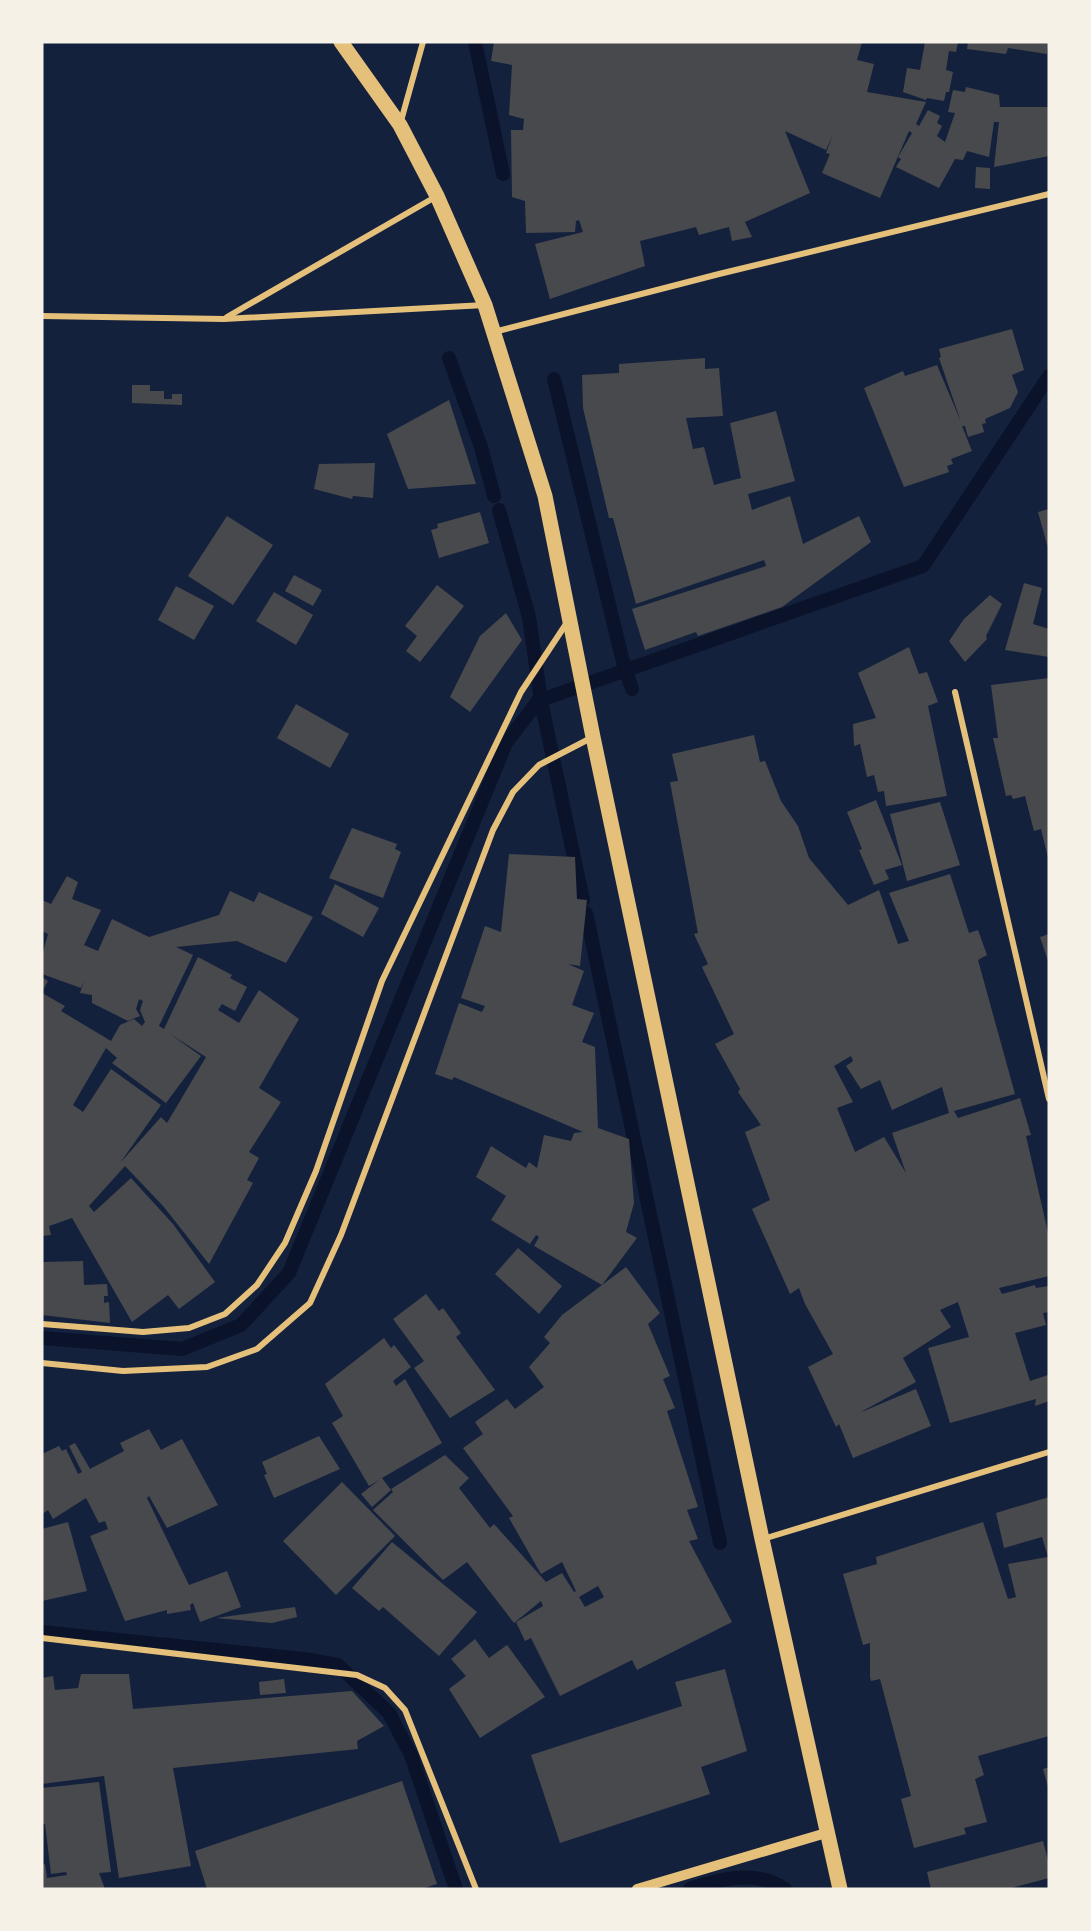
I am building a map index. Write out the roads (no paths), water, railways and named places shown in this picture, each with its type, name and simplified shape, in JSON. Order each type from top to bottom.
[{"type":"main road","points":[[341,42],[400,124],[438,196],[485,305],[545,496],[593,737],[762,1539],[840,1889]]},
{"type":"street","points":[[400,124],[423,42]]},
{"type":"street","points":[[494,332],[1049,194]]},
{"type":"street","points":[[224,319],[438,196]]},
{"type":"street","points":[[42,316],[224,319],[485,305]]},
{"type":"street","points":[[42,1324],[143,1332],[189,1328],[225,1314],[257,1285],[285,1243],[316,1171],[382,981],[520,692],[570,618]]},
{"type":"street","points":[[955,692],[1049,1099]]},
{"type":"street","points":[[42,1363],[123,1371],[207,1367],[257,1349],[310,1303],[341,1235],[493,830],[513,792],[539,765],[593,737]]},
{"type":"street","points":[[762,1539],[1049,1452]]},
{"type":"street","points":[[42,1638],[357,1675],[385,1688],[405,1710],[476,1889]]},
{"type":"street","points":[[638,1889],[826,1833]]},
{"type":"waterway","points":[[475,42],[503,174]]},
{"type":"waterway","points":[[449,358],[481,447],[494,496]]},
{"type":"waterway","points":[[42,1338],[182,1349],[241,1325],[289,1273],[506,743],[538,701],[923,566],[1049,376]]},
{"type":"waterway","points":[[554,379],[623,662],[632,689]]},
{"type":"waterway","points":[[499,510],[529,617],[541,701],[583,900]]},
{"type":"waterway","points":[[586,913],[720,1543]]},
{"type":"waterway","points":[[42,1632],[304,1659],[338,1665],[389,1713],[411,1755],[456,1889]]},
{"type":"waterway","points":[[690,1889],[738,1878],[762,1879],[785,1889]]}]
